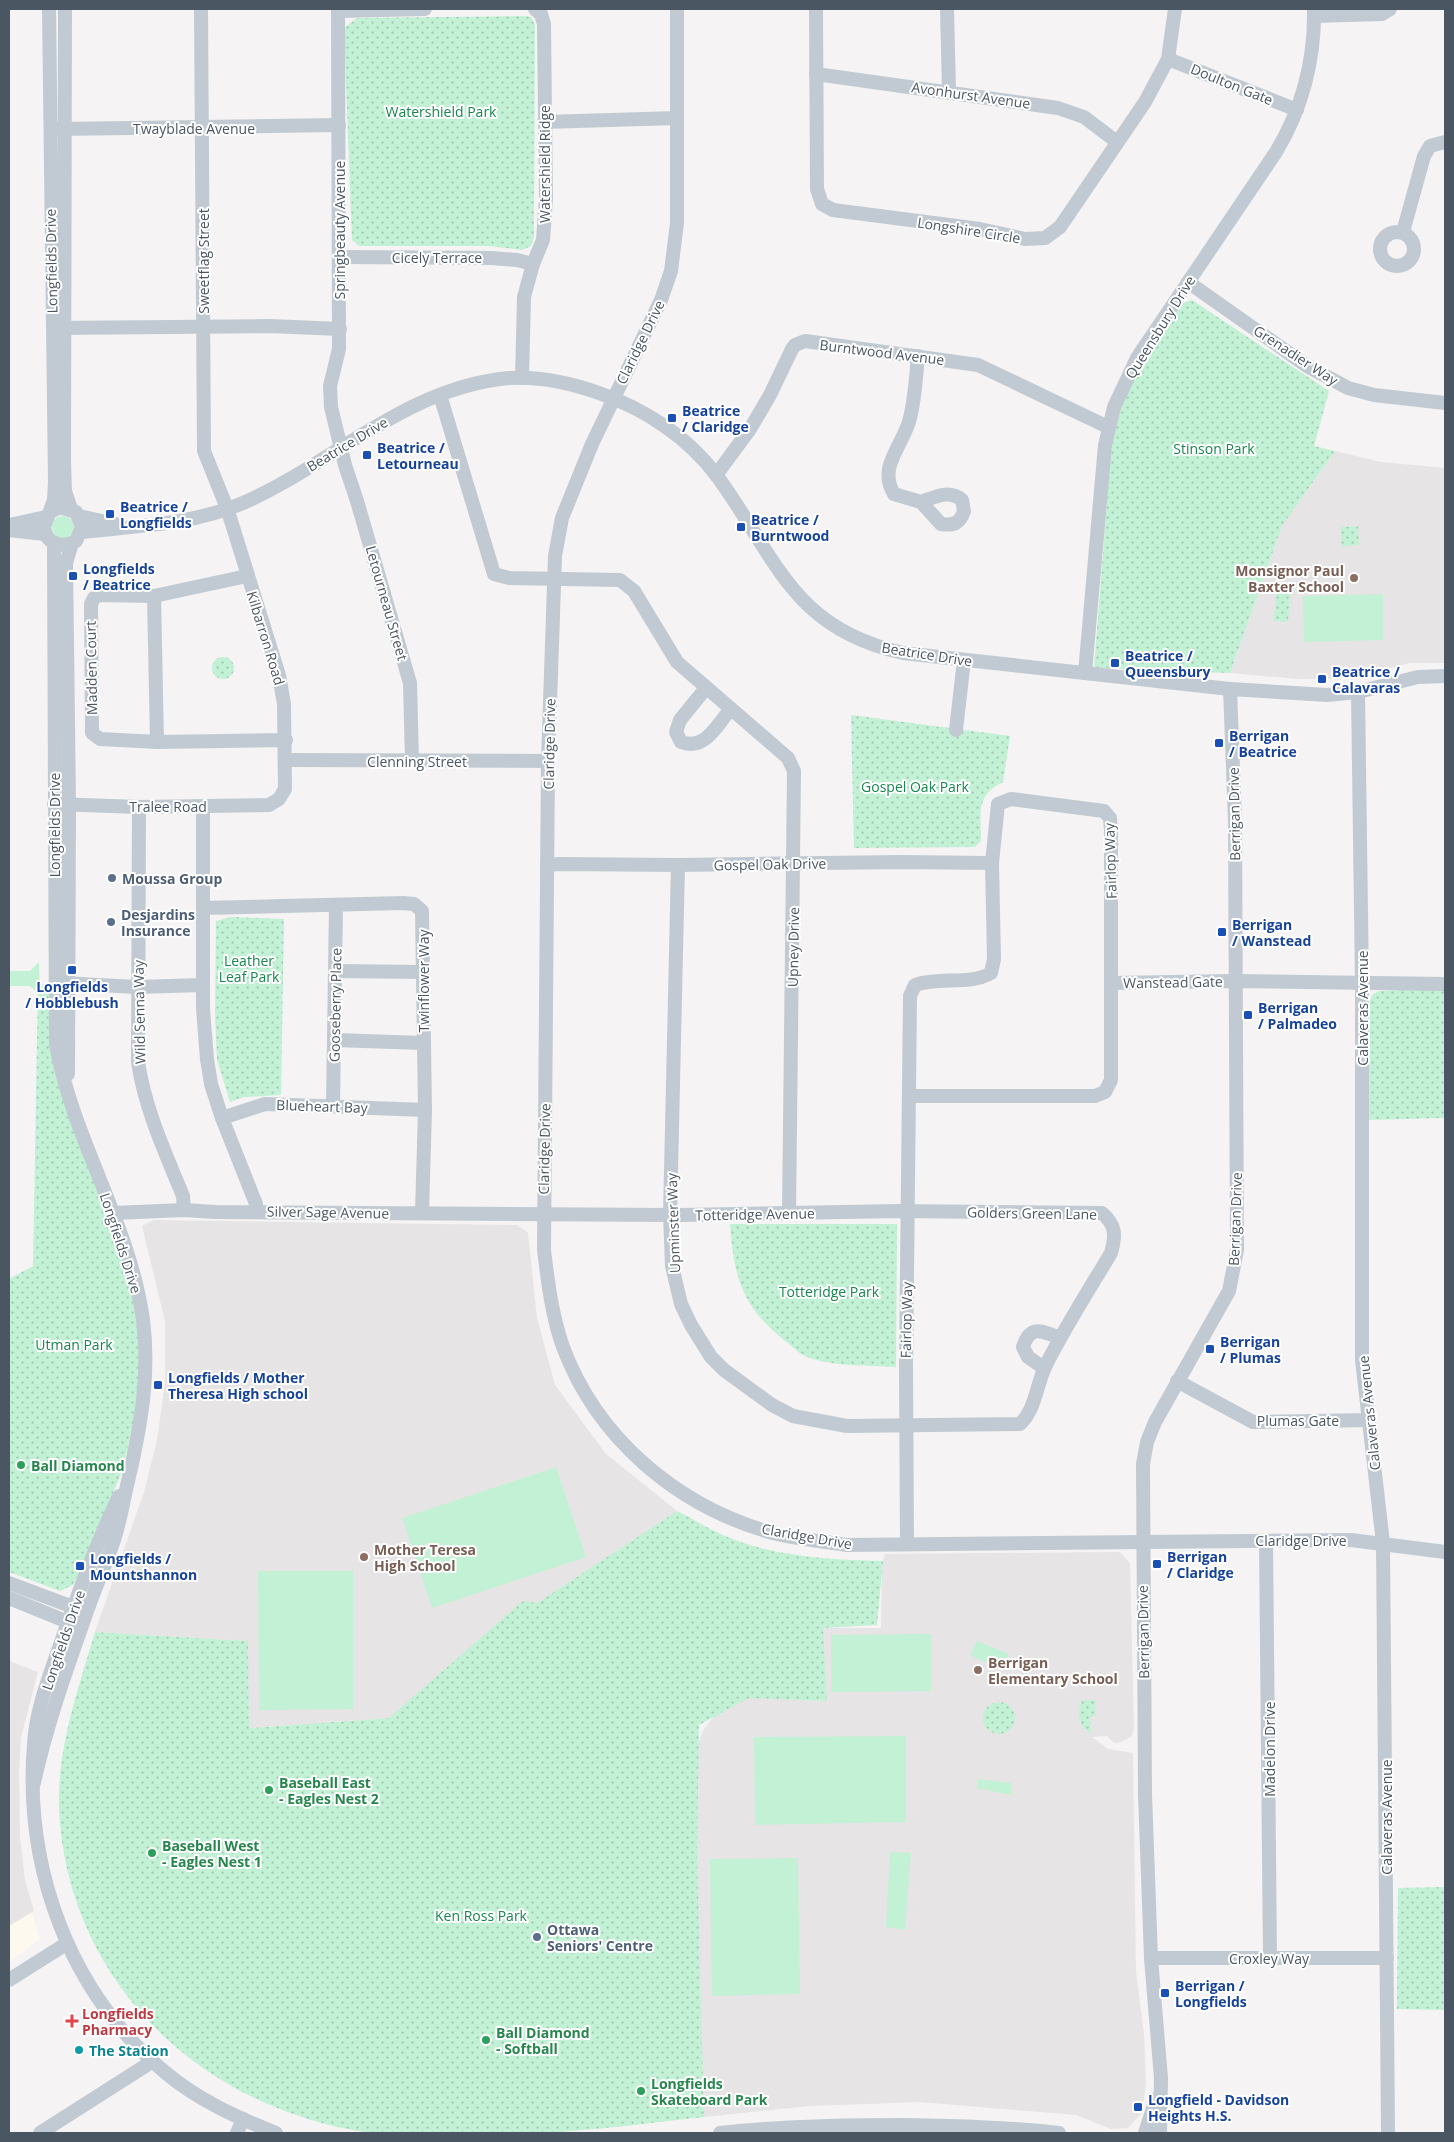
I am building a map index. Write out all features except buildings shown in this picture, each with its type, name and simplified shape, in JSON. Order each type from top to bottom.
[{"type":"street","name":"Longfields Drive","points":[[49,9],[49,129],[65,491],[75,513]]},
{"type":"street","name":"Longfields Drive","points":[[48,514],[54,500],[55,481],[65,130],[65,9]]},
{"type":"street","name":"Sweetflag Street","points":[[201,9],[204,451],[227,508]]},
{"type":"street","points":[[338,10],[425,9]]},
{"type":"street","name":"Watershield Ridge","points":[[522,378],[522,313],[527,281],[543,240],[546,198],[544,24],[540,14],[535,9]]},
{"type":"street","name":"Claridge Drive","points":[[677,9],[677,223],[671,271],[661,300],[612,398],[562,518],[553,580],[548,761],[543,1215],[547,1280],[553,1314],[563,1347],[579,1382],[613,1432],[640,1460],[662,1479],[690,1500],[734,1520],[770,1533],[847,1545],[1351,1540],[1445,1552]]},
{"type":"street","name":"Longshire Circle","points":[[816,9],[817,189],[822,204],[832,210],[980,230],[1025,239],[1045,238],[1060,228],[1145,102],[1168,59],[1175,9]]},
{"type":"street","points":[[948,9],[949,91]]},
{"type":"street","points":[[1314,12],[1382,14],[1390,9]]},
{"type":"street","name":"Springbeauty Avenue","points":[[338,10],[340,349],[330,386],[331,407],[341,448]]},
{"type":"street","name":"Queensbury Drive","points":[[1085,673],[1108,426],[1114,407],[1137,358],[1276,152],[1297,110],[1311,58],[1314,12]]},
{"type":"street","name":"Doulton Gate","points":[[1168,59],[1297,110]]},
{"type":"street","name":"Avonhurst Avenue","points":[[816,74],[949,91],[1058,108],[1084,117],[1117,142]]},
{"type":"street","points":[[544,122],[677,118]]},
{"type":"street","name":"Twayblade Avenue","points":[[49,129],[203,128],[339,124]]},
{"type":"street","points":[[1402,232],[1426,150],[1430,146],[1445,142]]},
{"type":"street","name":"Cicely Terrace","points":[[340,257],[491,258],[517,260],[533,264]]},
{"type":"street","name":"Grenadier Way","points":[[1188,282],[1307,366],[1348,388],[1374,395],[1445,404]]},
{"type":"street","points":[[58,328],[203,327],[340,329]]},
{"type":"street","name":"Burntwood Avenue","points":[[716,475],[750,429],[795,345],[805,341],[978,364],[1108,426]]},
{"type":"street","points":[[918,356],[910,416],[891,460],[887,477],[894,494],[921,502]]},
{"type":"street","name":"Beatrice Drive","points":[[81,532],[174,522],[227,508],[258,496],[341,448],[371,428],[440,395],[479,384],[522,378],[539,378],[575,385],[612,398],[640,411],[689,445],[716,475],[782,576],[812,610],[837,628],[876,646],[903,653],[1230,690],[1327,695],[1358,692],[1418,678],[1445,676]]},
{"type":"street","name":"Upney Drive","points":[[440,395],[494,574],[509,578],[620,580],[634,591],[677,662],[730,710],[788,758],[794,772],[790,1214]]},
{"type":"street","name":"Letourneau Street","points":[[341,448],[410,683],[412,761]]},
{"type":"street","points":[[9,525],[48,514],[60,507],[75,513],[81,532],[72,543],[60,546],[49,539],[9,530]]},
{"type":"street","name":"Kilbarron Road","points":[[227,508],[279,675],[284,704],[286,740],[285,789],[279,799]]},
{"type":"street","name":"Beatrice Drive","points":[[75,513],[128,527]]},
{"type":"street","points":[[48,514],[44,527],[49,539]]},
{"type":"street","name":"Longfields Drive","points":[[34,1783],[44,1740],[84,1619],[114,1539],[144,1410],[145,1340],[136,1283],[113,1213],[71,1105],[62,983],[54,804],[49,539]]},
{"type":"street","name":"Longfields Drive","points":[[62,983],[70,804],[66,563],[72,543]]},
{"type":"street","name":"Madden Court","points":[[247,576],[154,596],[99,595],[94,598],[91,604],[92,733],[100,739],[157,742],[286,740]]},
{"type":"street","points":[[154,596],[157,742]]},
{"type":"street","points":[[956,730],[964,660]]},
{"type":"street","points":[[706,688],[680,720],[676,732],[681,742],[691,746],[700,743],[730,710]]},
{"type":"street","name":"Berrigan Drive","points":[[1160,2133],[1159,2038],[1152,1958],[1145,1794],[1143,1464],[1147,1442],[1155,1422],[1229,1291],[1234,1269],[1237,1235],[1235,821],[1230,690]]},
{"type":"street","name":"Calaveras Avenue","points":[[1358,692],[1362,984],[1362,1360],[1383,1543],[1388,2133]]},
{"type":"street","name":"Clenning Street","points":[[286,760],[548,761]]},
{"type":"street","name":"Tralee Road","points":[[54,804],[203,807],[270,805],[279,799]]},
{"type":"street","name":"Fairlop Way","points":[[907,1544],[905,1426],[910,996],[915,985],[926,981],[980,979],[991,973],[994,958],[992,863],[998,804],[1011,799],[1104,810],[1110,818],[1112,830],[1111,1080],[1105,1092],[1095,1096],[910,1096]]},
{"type":"street","name":"Wild Senna Way","points":[[139,807],[138,1062],[142,1086],[183,1196],[184,1210]]},
{"type":"street","points":[[203,807],[203,984],[206,1059],[211,1084],[222,1118],[256,1204],[256,1211]]},
{"type":"street","name":"Gospel Oak Drive","points":[[547,866],[559,864],[678,866],[992,863]]},
{"type":"street","name":"Upminster Way","points":[[678,866],[670,1215],[672,1266],[681,1304],[690,1325],[711,1357],[724,1370],[772,1405],[793,1416],[847,1426],[905,1426]]},
{"type":"street","name":"Twinflower Way","points":[[203,908],[414,904],[422,911],[424,921],[423,1042],[425,1110],[422,1214]]},
{"type":"street","name":"Gooseberry Place","points":[[333,1105],[336,905]]},
{"type":"street","points":[[336,971],[423,972]]},
{"type":"street","name":"Wanstead Gate","points":[[1111,983],[1235,981],[1445,984]]},
{"type":"street","points":[[62,983],[137,987],[203,984]]},
{"type":"street","points":[[334,1040],[423,1042]]},
{"type":"street","name":"Blueheart Bay","points":[[222,1118],[265,1104],[333,1105],[425,1110]]},
{"type":"street","name":"Silver Sage Avenue","points":[[113,1213],[184,1210],[215,1212],[543,1215]]},
{"type":"street","name":"Totteridge Avenue","points":[[543,1215],[790,1214],[908,1211]]},
{"type":"street","name":"Golders Green Lane","points":[[905,1426],[1020,1424],[1028,1416],[1044,1368],[1111,1253],[1115,1240],[1112,1221],[1102,1213],[908,1211]]},
{"type":"street","points":[[1044,1368],[1028,1356],[1023,1347],[1025,1339],[1032,1332],[1040,1330],[1060,1338]]},
{"type":"street","name":"Plumas Gate","points":[[1178,1381],[1253,1422],[1370,1420]]},
{"type":"street","name":"Longfields Drive","points":[[129,1475],[100,1536],[73,1606],[49,1678],[36,1728],[34,1783],[36,1833],[45,1886],[66,1944],[109,2014],[153,2061],[185,2087],[243,2119],[276,2133]]},
{"type":"street","name":"Madelon Drive","points":[[1266,1541],[1270,1958]]},
{"type":"street","points":[[9,1583],[73,1606],[84,1619],[68,1622],[9,1598]]},
{"type":"street","points":[[9,1980],[66,1944]]},
{"type":"street","name":"Croxley Way","points":[[1152,1958],[1387,1958]]},
{"type":"street","points":[[40,2133],[153,2061]]},
{"type":"street","name":"Berrigan Drive","points":[[1145,2133],[1160,2087]]},
{"type":"street","points":[[237,2133],[243,2119]]},
{"type":"street","points":[[720,2133],[950,2126],[1023,2129],[1059,2133]]},
{"type":"street","points":[[860,2133],[929,2133]]},
{"type":"shaded area","name":"Monsignor Paul Baxter School","points":[[1335,451],[1381,462],[1445,468],[1445,663],[1409,663],[1363,676],[1332,679],[1299,679],[1230,673],[1282,526]]},
{"type":"shaded area","name":"Mother Teresa High School","points":[[154,1220],[517,1225],[528,1233],[537,1318],[555,1385],[606,1454],[677,1511],[537,1603],[389,1718],[248,1728],[248,1641],[95,1632],[144,1492],[157,1440],[165,1383],[165,1321],[142,1226]]},
{"type":"shaded area","points":[[1120,1552],[1130,1563],[1134,1729],[1131,1737],[1118,1743],[1113,1742],[1107,1736],[1092,1737],[1108,1749],[1133,1753],[1136,1972],[1144,2033],[1146,2083],[1142,2113],[1128,2128],[1111,2129],[1076,2115],[920,2102],[809,2106],[704,2117],[695,1792],[696,1750],[703,1731],[709,1722],[716,1714],[823,1628],[881,1628],[882,1563],[885,1554]]},
{"type":"shaded area","points":[[9,1661],[38,1672],[21,1737],[19,1770],[20,1837],[25,1880],[34,1911],[9,1926]]},
{"type":"shaded area","points":[[32,1912],[40,1939],[9,1962],[9,1926]]},
{"type":"green space","name":"Watershield Park","points":[[531,17],[535,25],[534,237],[531,246],[522,250],[489,246],[359,246],[352,240],[344,28],[357,18]]},
{"type":"green space","name":"Stinson Park","points":[[1192,300],[1329,391],[1314,446],[1335,451],[1282,526],[1230,673],[1094,668],[1112,438],[1121,406],[1135,375],[1157,335],[1180,304]]},
{"type":"green space","points":[[63,516],[71,519],[74,527],[71,535],[63,538],[55,535],[52,527],[55,519]]},
{"type":"green space","points":[[1358,526],[1359,545],[1342,547],[1341,527]]},
{"type":"green space","points":[[1276,593],[1290,593],[1288,622],[1274,621]]},
{"type":"green space","points":[[1383,594],[1383,640],[1304,642],[1303,596]]},
{"type":"green space","points":[[223,657],[231,660],[234,668],[231,676],[223,679],[215,676],[212,668],[215,660]]},
{"type":"green space","name":"Gospel Oak Park","points":[[851,715],[1010,736],[1003,782],[994,787],[984,799],[981,806],[981,841],[975,847],[854,848]]},
{"type":"green space","name":"Leather Leaf Park","points":[[231,917],[284,919],[281,1095],[244,1097],[230,1102],[217,1060],[215,1015],[216,921]]},
{"type":"green space","points":[[39,962],[40,995],[30,986],[9,986],[9,971],[30,971]]},
{"type":"green space","name":"Utman Park","points":[[38,984],[49,985],[51,1045],[125,1262],[136,1315],[140,1356],[137,1405],[123,1469],[78,1576],[73,1585],[60,1591],[9,1572],[9,1279],[33,1266]]},
{"type":"green space","points":[[1445,988],[1445,1118],[1368,1120],[1370,1000],[1373,994],[1379,991]]},
{"type":"green space","name":"Totteridge Park","points":[[730,1224],[897,1224],[896,1367],[837,1364],[815,1360],[802,1355],[784,1340],[758,1315],[742,1289],[734,1259]]},
{"type":"green space","points":[[556,1467],[586,1557],[432,1608],[402,1518]]},
{"type":"green space","name":"Ken Ross Park","points":[[677,1511],[725,1536],[763,1549],[843,1560],[883,1561],[877,1625],[823,1628],[827,1701],[749,1698],[699,1725],[697,1852],[704,2117],[543,2133],[371,2133],[310,2120],[253,2097],[201,2066],[155,2028],[117,1982],[88,1930],[68,1872],[59,1809],[61,1764],[70,1719],[95,1632],[248,1641],[249,1728],[389,1718],[523,1601],[537,1603]]},
{"type":"green space","points":[[258,1571],[353,1571],[353,1709],[259,1710]]},
{"type":"green space","points":[[931,1634],[931,1691],[831,1692],[831,1635]]},
{"type":"green space","points":[[977,1641],[1009,1654],[1001,1669],[970,1655]]},
{"type":"green space","points":[[1083,1700],[1095,1700],[1096,1716],[1090,1717],[1091,1733],[1081,1723],[1079,1709]]},
{"type":"green space","points":[[999,1702],[1010,1707],[1015,1718],[1010,1729],[999,1734],[988,1729],[983,1718],[988,1707]]},
{"type":"green space","points":[[906,1736],[906,1822],[755,1825],[754,1737]]},
{"type":"green space","points":[[978,1779],[1011,1783],[1011,1795],[977,1788]]},
{"type":"green space","points":[[890,1852],[911,1853],[905,1930],[886,1927]]},
{"type":"green space","points":[[798,1858],[800,1994],[712,1996],[710,1859]]},
{"type":"green space","points":[[1445,1887],[1445,2010],[1397,2009],[1398,1888]]},
{"type":"place","name":"Beatrice / Claridge","points":[[672,418]]},
{"type":"place","name":"Beatrice / Letourneau","points":[[367,455]]},
{"type":"place","name":"Beatrice / Longfields","points":[[110,514]]},
{"type":"place","name":"Beatrice / Burntwood","points":[[741,527]]},
{"type":"place","name":"Longfields / Beatrice","points":[[73,576]]},
{"type":"place","name":"Monsignor Paul Baxter School","points":[[1354,578]]},
{"type":"place","name":"Beatrice / Queensbury","points":[[1115,663]]},
{"type":"place","name":"Beatrice / Calavaras","points":[[1322,679]]},
{"type":"place","name":"Berrigan / Beatrice","points":[[1219,743]]},
{"type":"place","name":"Moussa Group","points":[[112,878]]},
{"type":"place","name":"Desjardins Insurance","points":[[111,922]]},
{"type":"place","name":"Berrigan / Wanstead","points":[[1222,932]]},
{"type":"place","name":"Longfields / Hobblebush","points":[[72,970]]},
{"type":"place","name":"Berrigan / Palmadeo","points":[[1248,1015]]},
{"type":"place","name":"Berrigan / Plumas","points":[[1210,1349]]},
{"type":"place","name":"Longfields / Mother Theresa High school","points":[[158,1385]]},
{"type":"place","name":"Ball Diamond","points":[[21,1465]]},
{"type":"place","name":"Mother Teresa High School","points":[[364,1557]]},
{"type":"place","name":"Berrigan / Claridge","points":[[1157,1564]]},
{"type":"place","name":"Longfields / Mountshannon","points":[[80,1566]]},
{"type":"place","name":"Berrigan Elementary School","points":[[978,1670]]},
{"type":"place","name":"Baseball East - Eagles Nest 2","points":[[269,1790]]},
{"type":"place","name":"Baseball West - Eagles Nest 1","points":[[152,1853]]},
{"type":"place","name":"Ottawa Seniors' Centre","points":[[537,1937]]},
{"type":"place","name":"Berrigan / Longfields","points":[[1165,1993]]},
{"type":"place","name":"Longfields Pharmacy","points":[[72,2021]]},
{"type":"place","name":"Ball Diamond - Softball","points":[[486,2040]]},
{"type":"place","name":"The Station","points":[[79,2050]]},
{"type":"place","name":"Longfields Skateboard Park","points":[[641,2091]]},
{"type":"place","name":"Longfield - Davidson Heights H.S.","points":[[1138,2107]]}]
